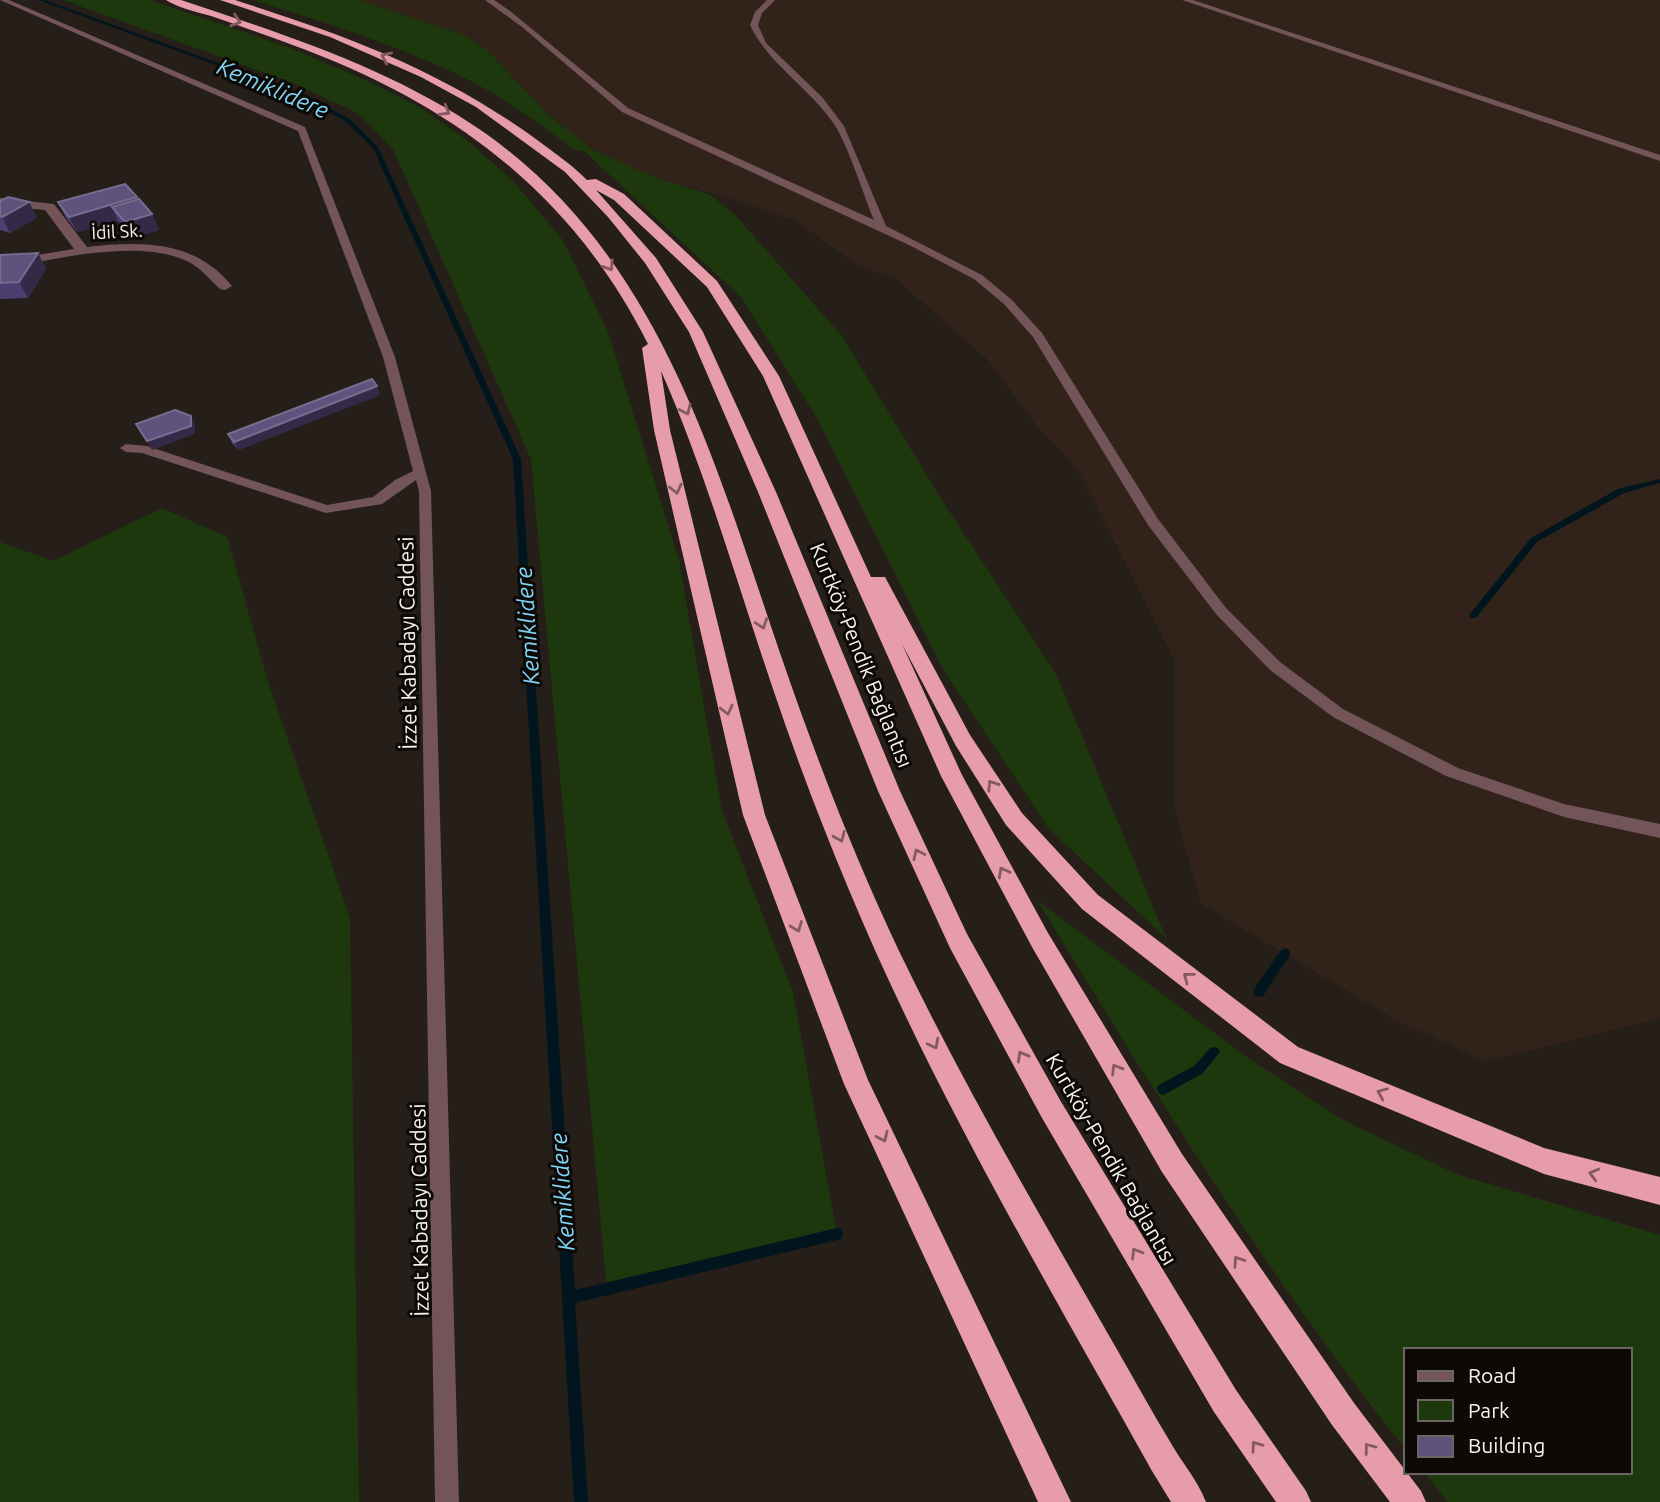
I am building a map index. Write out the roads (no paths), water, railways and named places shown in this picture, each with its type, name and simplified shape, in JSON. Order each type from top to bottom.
[{"type":"highway","points":[[171,0],[290,38],[350,61],[448,112],[517,164],[574,220],[606,261],[646,326],[695,429],[820,790],[899,975],[972,1119],[1163,1460],[1190,1502]]},
{"type":"highway","name":"Kurtköy-Pendik Bağlantısı","points":[[225,0],[334,36],[425,75],[480,105],[569,169],[613,214],[651,261],[696,332],[767,492],[889,791],[958,941],[1051,1109],[1211,1378],[1295,1502]]},
{"type":"highway","points":[[569,169],[618,197],[712,284],[771,376],[952,776],[1040,940],[1172,1163],[1343,1414],[1410,1502]]},
{"type":"highway","points":[[646,326],[662,429],[754,815],[858,1084],[1054,1496]]},
{"type":"highway","points":[[787,410],[963,740],[1014,819],[1090,902],[1289,1055],[1544,1161],[1660,1191]]},
{"type":"street","points":[[0,202],[49,208],[85,252]]},
{"type":"street","name":"İdil Sk.","points":[[0,265],[85,252],[145,248],[192,259],[225,286]]},
{"type":"lane","name":"İzzet Kabadayı Caddesi","points":[[3,0],[302,129],[389,357],[425,491],[447,1502]]},
{"type":"lane","points":[[489,0],[510,13],[602,94],[625,110],[882,229],[978,277],[1008,302],[1030,326],[1075,392],[1153,522],[1221,611],[1275,666],[1338,713],[1452,772],[1564,810],[1660,831]]},
{"type":"lane","points":[[771,0],[759,12],[754,25],[763,44],[819,99],[840,126],[882,229]]},
{"type":"lane","points":[[1186,0],[1660,158]]},
{"type":"lane","points":[[126,448],[143,449],[326,509],[377,501],[400,483],[420,473]]},
{"type":"waterway","name":"Kemiklidere","points":[[41,0],[296,93],[346,119],[375,147],[517,459],[568,1298]]},
{"type":"waterway","points":[[1473,616],[1534,540],[1621,491],[1660,481]]},
{"type":"waterway","points":[[1259,992],[1285,953]]},
{"type":"waterway","points":[[1163,1089],[1198,1070],[1214,1052]]},
{"type":"waterway","points":[[568,1298],[837,1234]]},
{"type":"waterway","name":"Kemiklidere","points":[[568,1298],[581,1502]]}]
